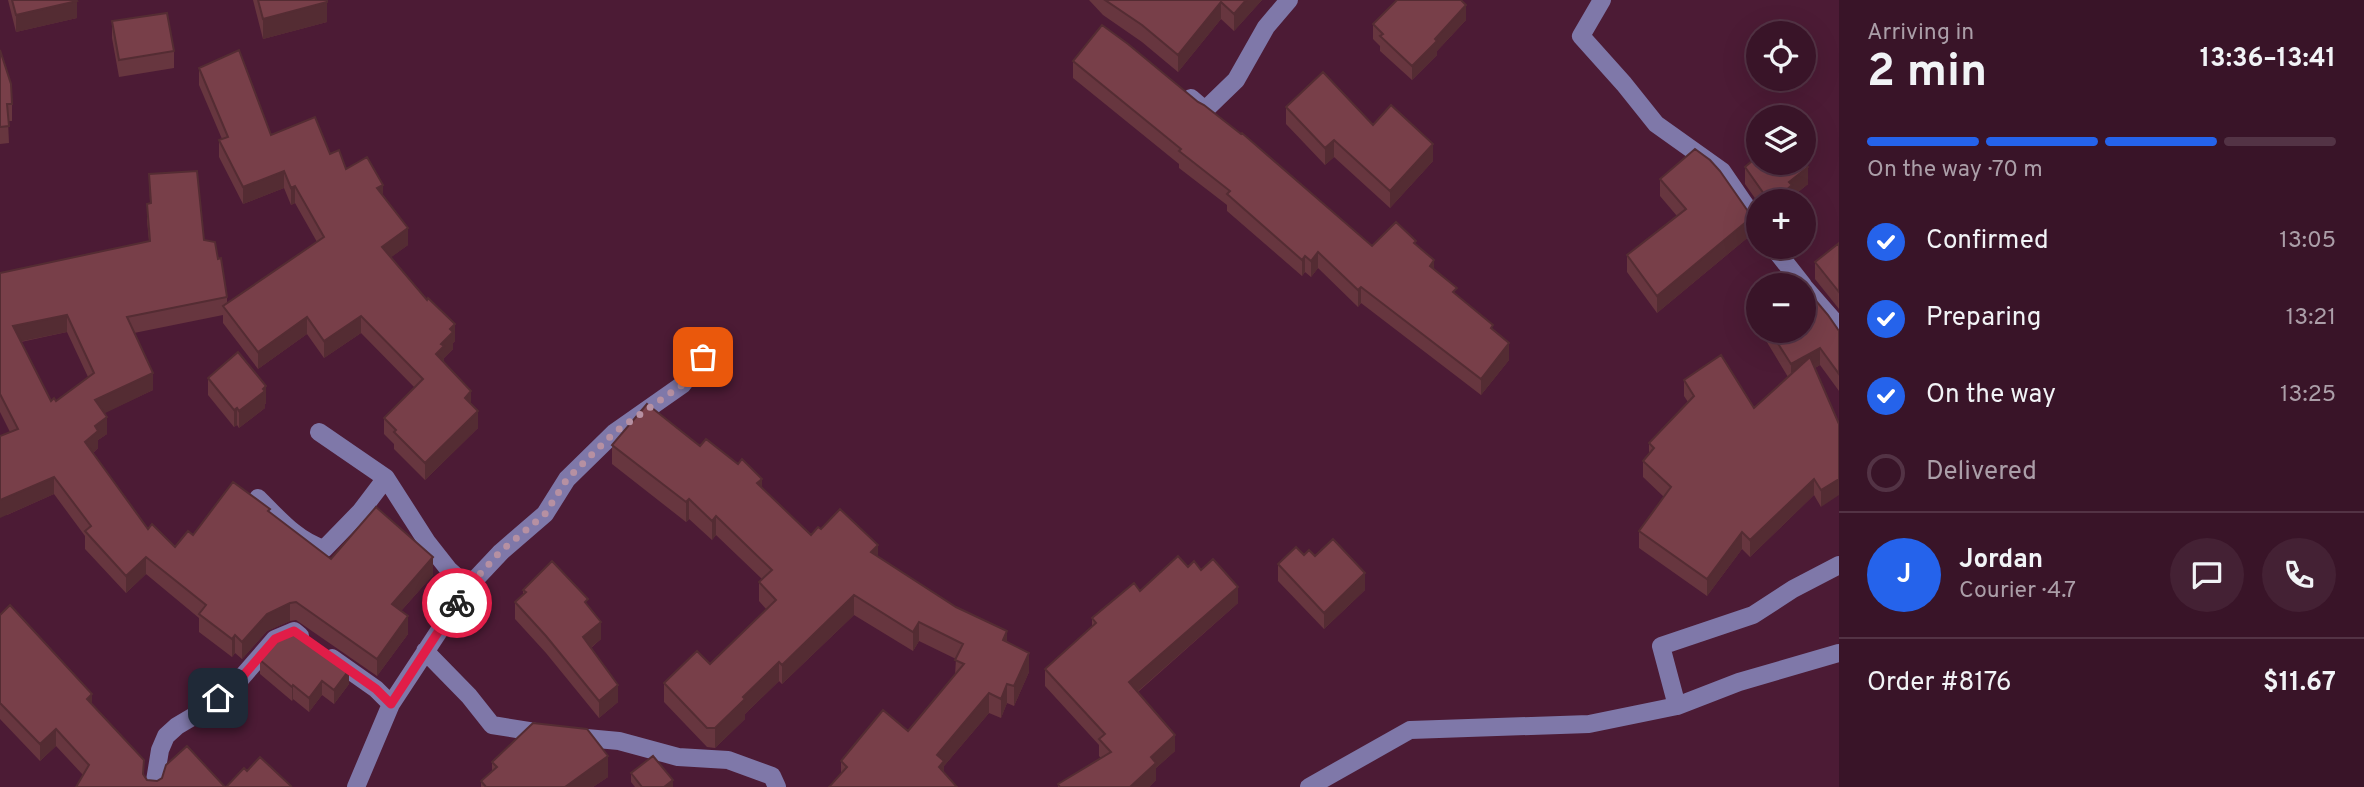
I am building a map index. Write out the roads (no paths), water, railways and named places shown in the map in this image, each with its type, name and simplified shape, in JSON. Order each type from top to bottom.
[{"type":"street","points":[[1175,85],[1205,110],[1236,80],[1266,27],[1289,0]]},
{"type":"street","points":[[1602,0],[1581,36],[1625,84],[1656,124],[1722,171],[1746,206]]},
{"type":"street","points":[[1782,259],[1793,273]]},
{"type":"street","points":[[1816,301],[1839,327]]},
{"type":"street","points":[[356,787],[391,704],[468,587],[500,552],[545,514],[567,479],[615,432],[682,385],[703,357],[722,342]]},
{"type":"street","points":[[319,432],[386,478],[427,542],[449,570],[468,587]]},
{"type":"street","points":[[258,498],[289,529],[310,545],[324,549],[361,511],[386,478]]},
{"type":"street","points":[[1677,706],[1661,646],[1753,615],[1793,589],[1839,565]]},
{"type":"street","points":[[154,787],[160,750],[166,736],[236,684],[275,639],[294,631],[376,689],[391,704]]},
{"type":"street","points":[[425,651],[469,696],[492,725],[619,741],[678,757],[728,760],[772,776],[777,787]]},
{"type":"street","points":[[1309,787],[1410,730],[1590,724],[1677,706],[1739,682],[1839,653]]}]
